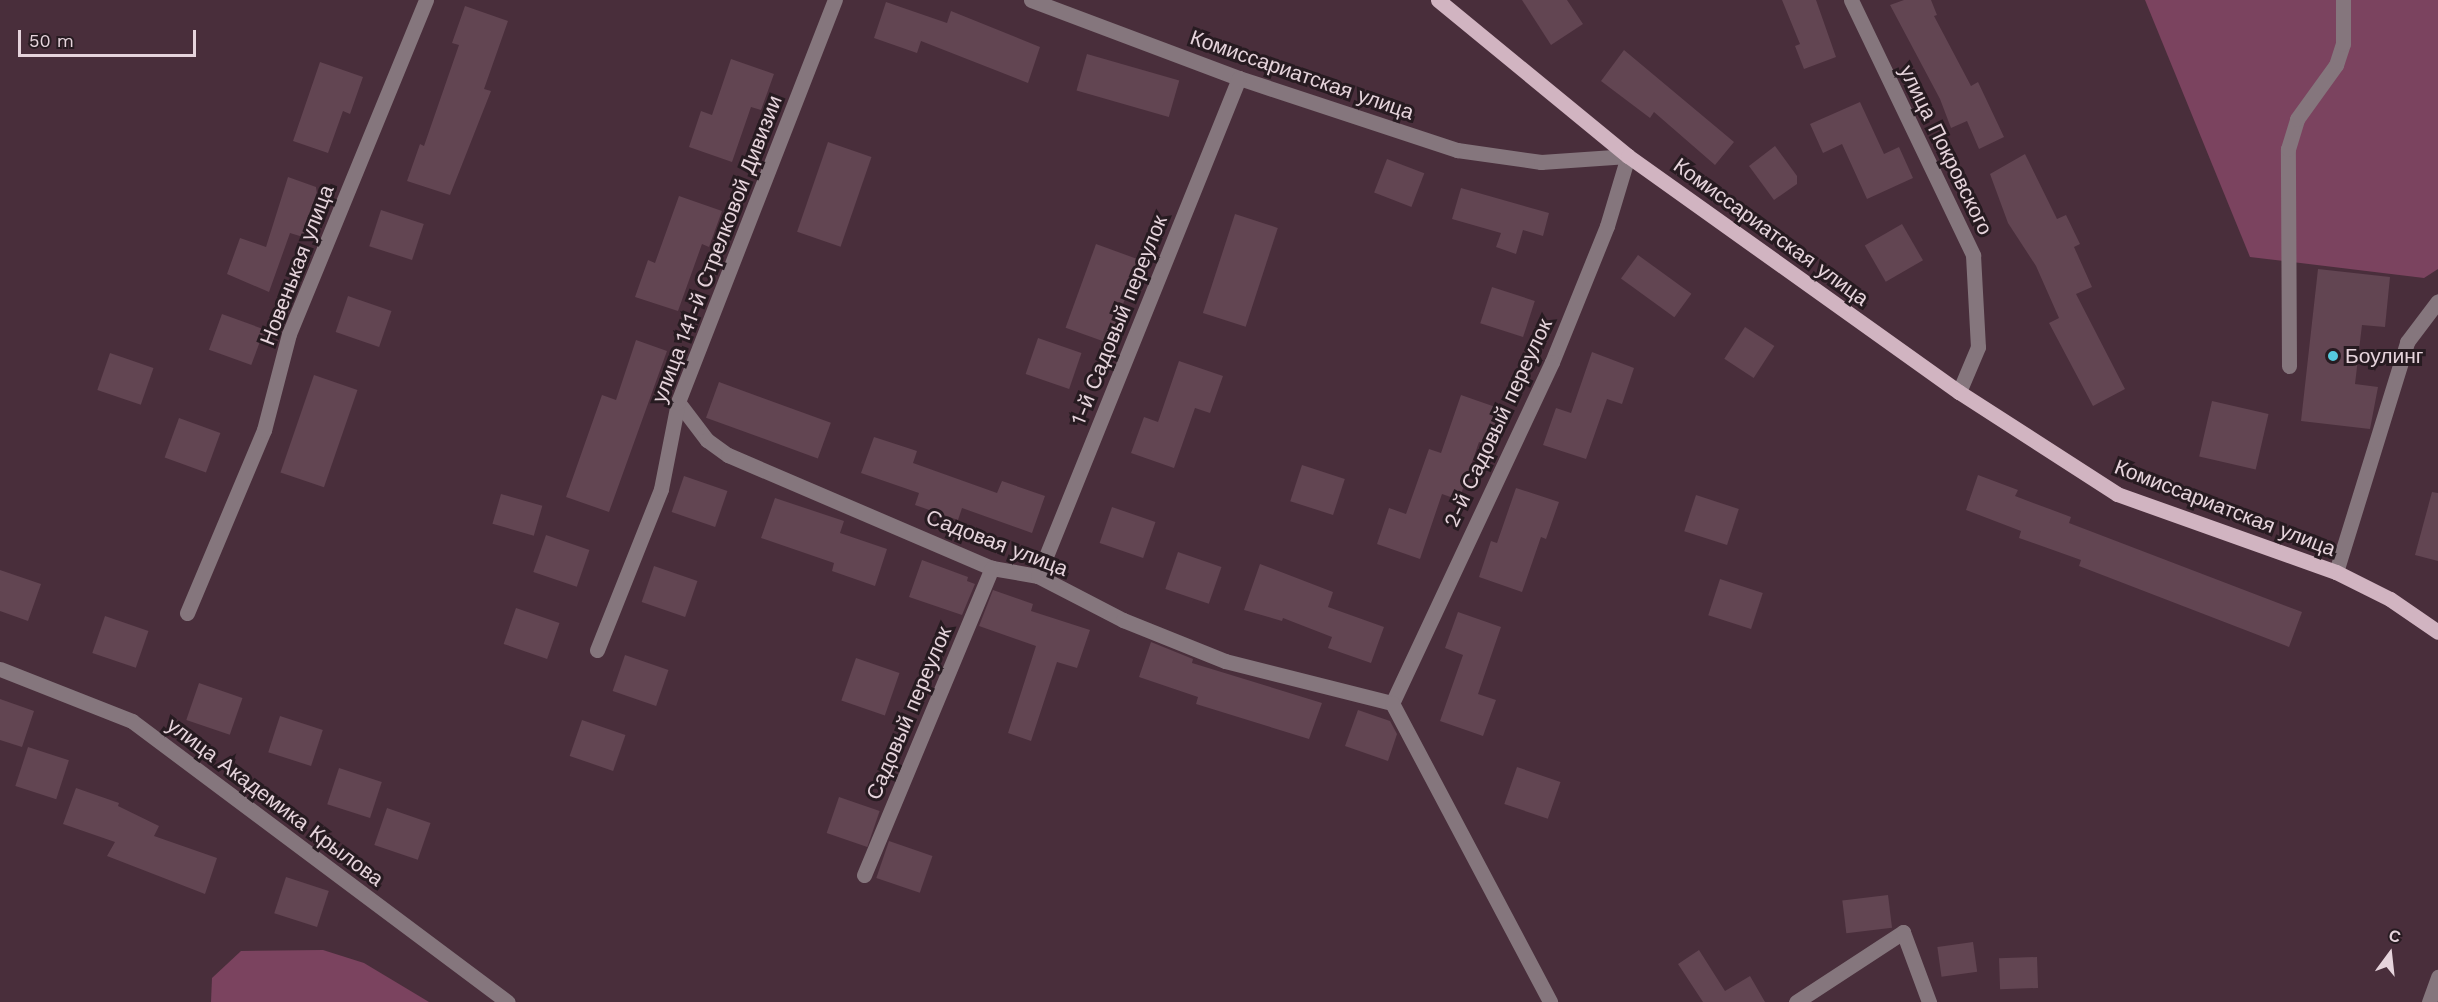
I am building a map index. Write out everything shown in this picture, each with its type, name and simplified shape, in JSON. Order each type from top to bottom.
[{"type":"main road","points":[[1442,1],[1628,156]]},
{"type":"main road","name":"Комиссариатская улица","points":[[1628,156],[1959,392],[2117,494],[2336,572],[2390,599],[2438,632]]},
{"type":"street","name":"Новенькая улица","points":[[187,613],[264,430],[289,334],[426,0]]},
{"type":"street","name":"улица 141-й Стрелковой Дивизии","points":[[597,650],[661,489],[678,402],[835,0]]},
{"type":"street","name":"Комиссариатская улица","points":[[1031,0],[1239,78],[1457,150],[1541,162],[1628,156]]},
{"type":"street","name":"улица Покровского","points":[[1851,0],[1973,255],[1977,347],[1959,392]]},
{"type":"street","points":[[2289,366],[2288,149],[2297,119],[2336,65],[2343,44],[2343,0]]},
{"type":"street","name":"1-й Садовый переулок","points":[[1038,576],[1239,78]]},
{"type":"street","name":"2-й Садовый переулок","points":[[1392,703],[1552,362],[1607,226],[1628,156]]},
{"type":"street","points":[[2336,572],[2407,342],[2438,301]]},
{"type":"street","name":"Садовая улица","points":[[678,402],[707,440],[728,455],[992,568],[1038,576],[1123,620],[1225,661],[1392,703]]},
{"type":"street","name":"Садовый переулок","points":[[864,875],[992,568]]},
{"type":"street","name":"улица Академика Крылова","points":[[0,669],[132,721],[507,1002]]},
{"type":"street","points":[[1392,703],[1550,1002]]},
{"type":"street","points":[[1796,1002],[1903,932],[1929,1002]]},
{"type":"street","points":[[2429,1002],[2438,977]]},
{"type":"shaded area","points":[[2145,0],[2438,0],[2438,269],[2424,278],[2250,257]]},
{"type":"shaded area","points":[[323,950],[364,963],[429,1002],[211,1002],[212,978],[241,951]]},
{"type":"building","points":[[1522,0],[1567,0],[1583,24],[1551,45]]},
{"type":"building","points":[[1782,0],[1816,0],[1836,57],[1804,69],[1795,46],[1800,44]]},
{"type":"building","points":[[1904,0],[1931,0],[1937,15],[1934,16],[1971,86],[1978,82],[2004,137],[1979,149],[1967,121],[1951,128],[1940,99],[1890,5]]},
{"type":"building","points":[[886,2],[947,23],[951,11],[1040,47],[1028,83],[921,41],[917,53],[874,38]]},
{"type":"building","points":[[465,6],[508,21],[484,89],[491,91],[450,195],[407,181],[420,144],[424,146],[459,45],[452,43]]},
{"type":"building","points":[[1624,50],[1734,142],[1715,165],[1654,112],[1650,118],[1601,81]]},
{"type":"building","points":[[1087,54],[1179,80],[1169,117],[1077,91]]},
{"type":"building","points":[[731,59],[774,74],[761,110],[751,107],[732,162],[689,147],[701,111],[712,115]]},
{"type":"building","points":[[320,62],[363,77],[350,114],[343,111],[328,153],[293,141]]},
{"type":"building","points":[[1860,102],[1884,154],[1899,147],[1913,178],[1867,199],[1842,144],[1823,153],[1810,124]]},
{"type":"building","points":[[828,142],[871,157],[841,247],[797,232]]},
{"type":"building","points":[[1775,146],[1797,176],[1797,184],[1774,200],[1749,166]]},
{"type":"building","points":[[2025,154],[2057,219],[2066,215],[2080,244],[2074,247],[2092,287],[2076,294],[2125,389],[2093,406],[2049,323],[2059,318],[2036,266],[2008,223],[1990,174]]},
{"type":"building","points":[[1387,159],[1424,173],[1411,207],[1374,193]]},
{"type":"building","points":[[288,177],[316,187],[317,194],[303,237],[290,233],[269,292],[227,274],[240,238],[266,247]]},
{"type":"building","points":[[1461,188],[1549,213],[1543,236],[1523,230],[1516,254],[1496,247],[1501,233],[1452,219]]},
{"type":"building","points":[[679,196],[722,211],[709,247],[702,244],[678,311],[635,297],[648,260],[655,263]]},
{"type":"building","points":[[381,210],[424,224],[412,260],[369,246]]},
{"type":"building","points":[[1235,214],[1278,228],[1246,327],[1203,313]]},
{"type":"building","points":[[1902,224],[1923,260],[1886,282],[1865,246]]},
{"type":"building","points":[[1096,244],[1139,260],[1109,343],[1066,328]]},
{"type":"building","points":[[1638,255],[1691,294],[1674,317],[1621,278]]},
{"type":"building","name":"Боулинг","points":[[2318,269],[2390,277],[2385,327],[2362,325],[2355,384],[2378,387],[2370,429],[2301,421]]},
{"type":"building","points":[[1492,287],[1535,301],[1523,337],[1480,323]]},
{"type":"building","points":[[348,296],[391,311],[379,347],[336,332]]},
{"type":"building","points":[[222,314],[264,329],[251,365],[209,350]]},
{"type":"building","points":[[1745,327],[1774,346],[1754,378],[1724,359]]},
{"type":"building","points":[[1038,338],[1081,353],[1069,389],[1026,374]]},
{"type":"building","points":[[636,340],[667,351],[609,512],[566,497],[602,395],[616,400]]},
{"type":"building","points":[[1592,352],[1634,368],[1622,404],[1607,399],[1586,459],[1543,445],[1556,408],[1571,413]]},
{"type":"building","points":[[110,353],[153,368],[141,405],[97,390]]},
{"type":"building","points":[[1179,361],[1223,376],[1210,413],[1195,408],[1174,468],[1131,453],[1144,417],[1158,422]]},
{"type":"building","points":[[314,375],[357,390],[324,487],[280,472]]},
{"type":"building","points":[[719,382],[831,423],[818,458],[706,418]]},
{"type":"building","points":[[1461,395],[1504,410],[1491,446],[1479,442],[1459,500],[1442,494],[1420,559],[1377,544],[1389,508],[1406,514],[1429,449],[1441,453]]},
{"type":"building","points":[[2212,401],[2269,414],[2256,470],[2199,457]]},
{"type":"building","points":[[179,418],[220,433],[206,473],[165,457]]},
{"type":"building","points":[[874,437],[917,451],[913,463],[997,493],[1002,481],[1045,496],[1032,533],[962,508],[958,520],[915,505],[919,493],[861,473]]},
{"type":"building","points":[[1302,465],[1345,479],[1333,515],[1290,501]]},
{"type":"building","points":[[1978,475],[2018,490],[2015,496],[2071,517],[2069,523],[2302,612],[2289,647],[2079,566],[2081,560],[2019,538],[2021,531],[1966,510]]},
{"type":"building","points":[[684,476],[727,491],[715,527],[672,512]]},
{"type":"building","points":[[1516,488],[1559,502],[1546,539],[1541,537],[1522,592],[1479,577],[1491,541],[1497,543]]},
{"type":"building","points":[[2432,492],[2438,493],[2438,561],[2415,555]]},
{"type":"building","points":[[501,494],[542,506],[534,536],[492,524]]},
{"type":"building","points":[[1696,495],[1739,509],[1727,545],[1684,531]]},
{"type":"building","points":[[775,498],[844,521],[840,533],[887,549],[875,586],[832,571],[834,563],[761,538]]},
{"type":"building","points":[[1112,507],[1155,522],[1143,558],[1100,543]]},
{"type":"building","points":[[546,535],[589,550],[577,587],[533,572]]},
{"type":"building","points":[[1178,552],[1221,567],[1209,604],[1165,589]]},
{"type":"building","points":[[922,560],[968,577],[967,581],[975,584],[962,615],[909,597]]},
{"type":"building","points":[[1260,564],[1333,592],[1328,607],[1384,627],[1371,663],[1328,648],[1332,637],[1283,618],[1282,621],[1244,610]]},
{"type":"building","points":[[654,566],[697,581],[685,617],[642,602]]},
{"type":"building","points":[[0,570],[41,584],[28,621],[0,611]]},
{"type":"building","points":[[1720,579],[1763,593],[1751,629],[1708,615]]},
{"type":"building","points":[[993,590],[1033,604],[1031,611],[1090,630],[1077,668],[1057,662],[1031,741],[1008,733],[1036,646],[979,626]]},
{"type":"building","points":[[516,608],[559,623],[547,659],[504,644]]},
{"type":"building","points":[[1458,612],[1501,627],[1478,694],[1496,700],[1483,736],[1440,721],[1463,655],[1445,648]]},
{"type":"building","points":[[105,616],[148,631],[136,668],[92,653]]},
{"type":"building","points":[[1151,642],[1193,659],[1192,663],[1322,703],[1309,739],[1196,704],[1198,697],[1139,677]]},
{"type":"building","points":[[625,655],[668,670],[656,706],[613,691]]},
{"type":"building","points":[[856,658],[899,673],[885,716],[841,701]]},
{"type":"building","points":[[199,683],[242,698],[230,735],[186,720]]},
{"type":"building","points":[[0,699],[34,711],[22,747],[0,740]]},
{"type":"building","points":[[1358,710],[1390,721],[1397,734],[1388,761],[1345,746]]},
{"type":"building","points":[[280,716],[323,730],[311,766],[268,752]]},
{"type":"building","points":[[582,720],[625,735],[613,771],[570,756]]},
{"type":"building","points":[[28,747],[69,760],[56,799],[15,786]]},
{"type":"building","points":[[1517,767],[1560,782],[1548,819],[1504,804]]},
{"type":"building","points":[[339,768],[382,782],[370,818],[327,804]]},
{"type":"building","points":[[76,788],[119,803],[118,806],[159,826],[154,836],[217,858],[205,894],[107,856],[115,842],[63,824]]},
{"type":"building","points":[[839,797],[880,811],[867,847],[827,833]]},
{"type":"building","points":[[387,808],[430,823],[418,860],[374,845]]},
{"type":"building","points":[[889,841],[932,856],[920,893],[876,878]]},
{"type":"building","points":[[286,877],[329,891],[317,927],[274,913]]},
{"type":"building","points":[[1888,895],[1892,928],[1846,933],[1842,901]]},
{"type":"building","points":[[1973,942],[1977,972],[1942,977],[1937,947]]},
{"type":"building","points":[[1699,950],[1725,991],[1750,976],[1765,1002],[1703,1002],[1678,964]]},
{"type":"building","points":[[2037,957],[2038,988],[2000,989],[1999,958]]},
{"type":"place","name":"Боулинг","points":[[2333,356]]}]
